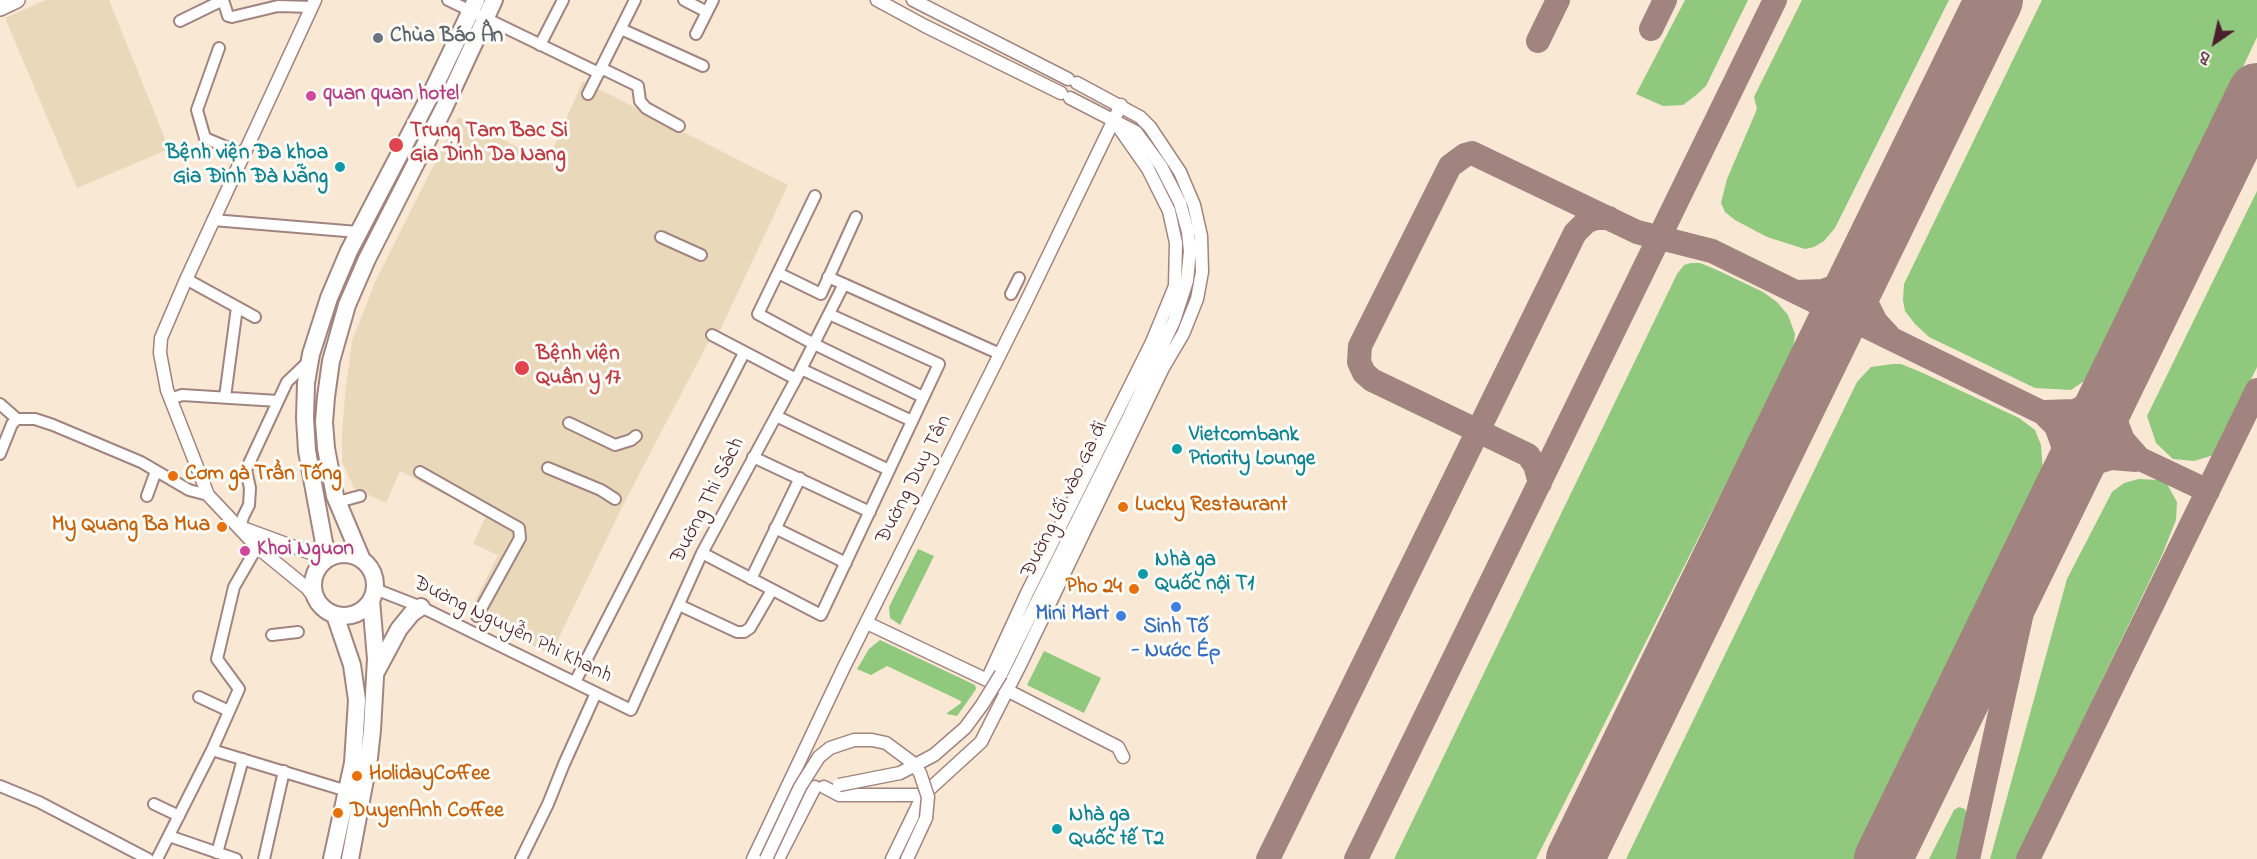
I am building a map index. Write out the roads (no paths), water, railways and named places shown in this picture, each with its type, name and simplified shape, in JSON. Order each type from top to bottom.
[{"type":"main road","points":[[0,8],[18,0]]},
{"type":"main road","points":[[327,559],[307,451],[306,382],[310,360],[329,298],[358,232],[477,10],[494,0]]},
{"type":"main road","points":[[350,859],[369,758],[375,673],[373,594],[372,573],[362,560],[338,502],[326,448],[324,422],[328,379],[347,305],[444,108],[477,10]]},
{"type":"main road","points":[[362,560],[345,554],[327,559],[319,566],[315,574],[313,591],[316,600],[328,612],[335,615],[356,614],[373,594]]},
{"type":"main road","points":[[375,673],[399,628],[412,613],[422,607]]},
{"type":"main road","points":[[332,859],[352,762],[357,700],[352,665],[335,615]]},
{"type":"street","points":[[448,0],[477,10],[540,45],[638,86],[640,101],[646,108],[679,126]]},
{"type":"street","points":[[540,45],[563,0]]},
{"type":"street","points":[[588,93],[635,0]]},
{"type":"street","points":[[684,0],[707,12]]},
{"type":"street","points":[[696,34],[713,0]]},
{"type":"street","points":[[877,0],[1113,119],[1148,170],[1169,211],[1176,243],[1175,286],[1152,342],[1027,593],[987,680]]},
{"type":"street","points":[[892,859],[923,795],[981,742],[1163,369],[1193,313],[1200,285],[1203,255],[1198,219],[1187,186],[1150,127],[1140,117],[913,0]]},
{"type":"street","points":[[180,21],[219,2],[224,3],[228,16],[232,17],[278,6],[313,4],[186,279],[161,338],[160,353],[162,374],[170,399],[208,495],[240,527],[256,547],[306,588],[316,600]]},
{"type":"street","points":[[621,29],[703,66]]},
{"type":"street","points":[[219,48],[197,110],[205,138],[243,154]]},
{"type":"street","points":[[999,62],[1006,48]]},
{"type":"street","name":"Đường Duy Tân","points":[[753,859],[1120,105]]},
{"type":"street","name":"Đường Lối vào Ga đi","points":[[819,787],[900,773],[934,755],[964,728],[982,705],[1001,674],[1128,419],[1174,321],[1187,281],[1190,243],[1185,218],[1175,190],[1144,140],[1136,132],[1113,119]]},
{"type":"street","points":[[815,196],[758,314],[923,397]]},
{"type":"street","points":[[777,273],[821,294],[856,217]]},
{"type":"street","points":[[213,220],[358,232]]},
{"type":"street","points":[[661,237],[701,255]]},
{"type":"street","points":[[828,277],[1000,354]]},
{"type":"street","points":[[1011,294],[1019,278]]},
{"type":"street","points":[[186,279],[255,317]]},
{"type":"street","name":"Đường Thi Sách","points":[[631,710],[702,553],[799,374],[844,284]]},
{"type":"street","points":[[225,397],[237,307]]},
{"type":"street","points":[[702,553],[821,615],[939,364],[829,314]]},
{"type":"street","points":[[712,335],[744,352],[912,420]]},
{"type":"street","points":[[576,682],[744,352]]},
{"type":"street","points":[[240,527],[249,505],[250,488],[246,470],[287,382],[310,360]]},
{"type":"street","points":[[170,399],[182,395],[278,401]]},
{"type":"street","points":[[0,404],[17,419],[35,419],[53,425],[141,462],[189,490],[208,495]]},
{"type":"street","points":[[776,416],[889,470]]},
{"type":"street","points":[[0,454],[12,424],[17,419]]},
{"type":"street","points":[[569,423],[615,445],[636,436]]},
{"type":"street","points":[[753,457],[870,512]]},
{"type":"street","points":[[548,468],[601,490],[615,499]]},
{"type":"street","points":[[147,496],[156,471]]},
{"type":"street","points":[[420,472],[519,528],[520,538],[477,616]]},
{"type":"street","points":[[751,579],[800,478]]},
{"type":"street","points":[[338,502],[360,496]]},
{"type":"street","points":[[240,527],[327,559]]},
{"type":"street","points":[[775,528],[846,563]]},
{"type":"street","points":[[157,859],[212,750],[239,689],[217,659],[234,587],[256,547]]},
{"type":"street","points":[[679,605],[737,632],[744,632],[750,628],[772,590]]},
{"type":"street","name":"Đường Nguyễn Phi Khanh","points":[[373,594],[422,607],[631,710]]},
{"type":"street","points":[[867,623],[987,680],[1118,747],[1123,757]]},
{"type":"street","points":[[272,635],[298,632]]},
{"type":"street","points":[[521,859],[548,804],[596,693]]},
{"type":"street","points":[[199,697],[229,711]]},
{"type":"street","points":[[766,859],[800,787],[819,757],[830,748],[854,740],[886,743],[913,763],[920,773],[928,797],[926,818],[907,859]]},
{"type":"street","points":[[212,750],[347,790]]},
{"type":"street","points":[[217,853],[243,759]]},
{"type":"street","points":[[264,859],[284,771]]},
{"type":"street","points":[[793,776],[837,794],[923,795]]},
{"type":"street","points":[[0,786],[39,802],[148,859]]},
{"type":"street","points":[[778,859],[819,787]]},
{"type":"street","points":[[901,859],[921,817],[923,795]]},
{"type":"street","points":[[154,804],[179,816]]},
{"type":"street","points":[[169,836],[236,859]]},
{"type":"place","name":"Chùa Báo Ân","points":[[378,38]]},
{"type":"place","name":"quan quan hotel","points":[[311,96]]},
{"type":"place","name":"Trung Tam Bac Si Gia Dinh Da Nang","points":[[396,145]]},
{"type":"place","name":"Bệnh viện Đa khoa Gia Đình Đà Nẵng","points":[[340,167]]},
{"type":"place","name":"Bệnh viện Quân y 17","points":[[522,368]]},
{"type":"place","name":"Vietcombank Priority Lounge","points":[[1177,449]]},
{"type":"place","name":"Cơm gà Trần Tống","points":[[173,476]]},
{"type":"place","name":"Lucky Restaurant","points":[[1123,507]]},
{"type":"place","name":"My Quang Ba Mua","points":[[222,527]]},
{"type":"place","name":"Khoi Nguon","points":[[245,551]]},
{"type":"place","name":"Nhà ga Quốc nội T1","points":[[1143,574]]},
{"type":"place","name":"Pho 24","points":[[1134,589]]},
{"type":"place","name":"Sinh Tố - Nước Ép","points":[[1176,607]]},
{"type":"place","name":"Mini Mart","points":[[1121,616]]},
{"type":"place","name":"HolidayCoffee","points":[[357,776]]},
{"type":"place","name":"DuyenAnh Coffee","points":[[338,813]]},
{"type":"place","name":"Nhà ga Quốc tế T2","points":[[1057,829]]}]
